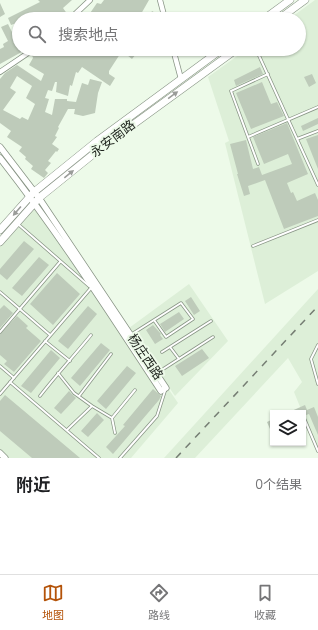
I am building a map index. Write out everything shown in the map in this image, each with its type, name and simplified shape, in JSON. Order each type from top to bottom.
[{"type":"main road","points":[[274,12],[290,0]]},
{"type":"main road","points":[[289,12],[305,0]]},
{"type":"main road","name":"永安南路","points":[[0,230],[32,194],[97,141],[212,56]]},
{"type":"main road","name":"永安南路","points":[[0,242],[37,201],[101,148],[227,56]]},
{"type":"street","points":[[77,12],[90,0]]},
{"type":"street","points":[[160,0],[163,12]]},
{"type":"street","points":[[0,72],[24,56]]},
{"type":"street","points":[[175,56],[181,79]]},
{"type":"street","name":"杨庄西路","points":[[0,147],[131,335],[166,388],[161,391],[37,201]]},
{"type":"street","name":"杨庄西路","points":[[0,158],[32,194]]},
{"type":"street","points":[[0,453],[5,458]]},
{"type":"lane","points":[[259,56],[318,186]]},
{"type":"lane","points":[[258,164],[231,91],[268,74]]},
{"type":"lane","points":[[248,136],[318,107]]},
{"type":"lane","points":[[297,139],[318,131]]},
{"type":"lane","points":[[253,246],[318,220]]},
{"type":"lane","points":[[0,394],[50,335],[93,289],[17,223]]},
{"type":"lane","points":[[0,332],[60,261]]},
{"type":"lane","points":[[0,292],[50,335]]},
{"type":"lane","points":[[131,335],[181,302],[193,320],[166,337],[154,320]]},
{"type":"lane","points":[[162,352],[210,320]]},
{"type":"lane","points":[[40,396],[58,372],[70,361],[91,335]]},
{"type":"lane","points":[[156,374],[213,337]]},
{"type":"lane","points":[[45,341],[70,361]]},
{"type":"lane","points":[[318,344],[311,360],[318,384]]},
{"type":"lane","points":[[170,347],[179,359]]},
{"type":"lane","points":[[79,396],[111,354]]},
{"type":"lane","points":[[0,366],[14,378]]},
{"type":"lane","points":[[58,372],[74,393],[112,418],[115,433]]},
{"type":"lane","points":[[10,382],[98,458]]},
{"type":"lane","points":[[120,458],[157,416],[166,388]]},
{"type":"lane","points":[[112,418],[135,390]]},
{"type":"lane","points":[[67,430],[92,406]]},
{"type":"lane","points":[[306,423],[318,451]]},
{"type":"shaded area","points":[[315,0],[318,0],[318,271],[265,304],[225,143],[229,141],[208,77],[237,56],[306,56],[306,12],[299,12]]},
{"type":"shaded area","points":[[39,198],[178,403],[131,458],[0,458],[0,242]]},
{"type":"shaded area","points":[[189,284],[228,341],[175,396],[129,328]]},
{"type":"shaded area","points":[[318,289],[318,451],[306,422],[306,410],[301,410],[294,392],[302,382],[288,358],[195,458],[164,458]]},
{"type":"building","points":[[38,0],[72,0],[63,8],[66,12],[20,12],[40,2]]},
{"type":"building","points":[[104,0],[149,0],[142,12],[91,12],[97,3],[101,4]]},
{"type":"building","points":[[0,3],[5,14],[0,17]]},
{"type":"building","points":[[12,16],[12,25],[11,25],[8,18]]},
{"type":"building","points":[[8,24],[12,32],[12,56],[14,56],[0,64],[0,49],[4,47],[3,44],[8,41],[1,27]]},
{"type":"building","points":[[32,56],[119,56],[109,71],[109,74],[115,78],[110,86],[82,67],[78,73],[76,72],[72,86],[70,85],[68,96],[56,92],[57,82],[55,82],[52,91],[48,90],[45,98],[49,99],[45,112],[52,115],[55,99],[67,99],[67,101],[76,102],[82,83],[88,85],[90,79],[102,82],[98,93],[95,113],[83,116],[74,114],[75,109],[68,109],[58,127],[59,128],[55,136],[57,137],[52,144],[59,149],[48,161],[51,163],[45,170],[48,173],[44,178],[31,169],[33,166],[19,151],[22,147],[7,137],[11,131],[0,123],[0,79],[5,73],[17,65],[41,81],[44,74],[29,65],[33,58]],"holes":[[[17,76],[32,86],[26,98],[35,104],[28,120],[22,117],[20,119],[3,110],[16,92],[10,88]]]},
{"type":"building","points":[[260,67],[263,74],[236,86],[234,80]]},
{"type":"building","points":[[312,74],[316,83],[309,87],[304,77]]},
{"type":"building","points":[[262,82],[271,104],[277,102],[284,116],[251,129],[236,93]]},
{"type":"building","points":[[318,118],[318,124],[303,131],[301,126]]},
{"type":"building","points":[[287,123],[308,174],[287,183],[291,193],[293,192],[297,201],[315,193],[318,200],[318,216],[284,229],[265,180],[248,186],[250,194],[244,196],[230,144],[246,140],[253,169],[259,167],[262,175],[292,164],[288,154],[264,164],[253,137]]},
{"type":"building","points":[[318,135],[318,169],[306,139]]},
{"type":"building","points":[[24,241],[34,249],[7,280],[0,274],[0,269]]},
{"type":"building","points":[[39,257],[49,265],[22,296],[12,288]]},
{"type":"building","points":[[57,273],[80,294],[53,325],[30,304]]},
{"type":"building","points":[[191,297],[200,311],[194,315],[185,301]]},
{"type":"building","points":[[4,305],[13,313],[0,328],[0,309]]},
{"type":"building","points":[[88,306],[97,314],[68,349],[58,341]]},
{"type":"building","points":[[179,312],[184,319],[165,332],[160,324]]},
{"type":"building","points":[[17,316],[28,326],[26,328],[41,341],[14,372],[4,364],[7,361],[0,355],[0,334]]},
{"type":"building","points":[[153,325],[161,334],[160,335],[163,339],[155,344],[146,330]]},
{"type":"building","points":[[101,343],[110,350],[80,386],[71,378]]},
{"type":"building","points":[[202,349],[209,358],[182,376],[175,366]]},
{"type":"building","points":[[51,350],[60,358],[31,393],[21,386]]},
{"type":"building","points":[[127,366],[136,373],[106,409],[97,401]]},
{"type":"building","points":[[153,389],[161,396],[159,400],[113,454],[106,447],[125,426],[123,425]]},
{"type":"building","points":[[69,391],[76,398],[61,414],[54,408]]},
{"type":"building","points":[[5,395],[80,458],[32,458],[0,431],[0,401]]},
{"type":"building","points":[[305,405],[307,410],[314,407],[318,417],[318,435],[309,414],[306,415],[306,410],[294,410]]},
{"type":"building","points":[[97,413],[104,420],[88,437],[81,431]]},
{"type":"building","points":[[270,420],[270,429],[267,422]]},
{"type":"railway","points":[[176,458],[318,306]]}]
